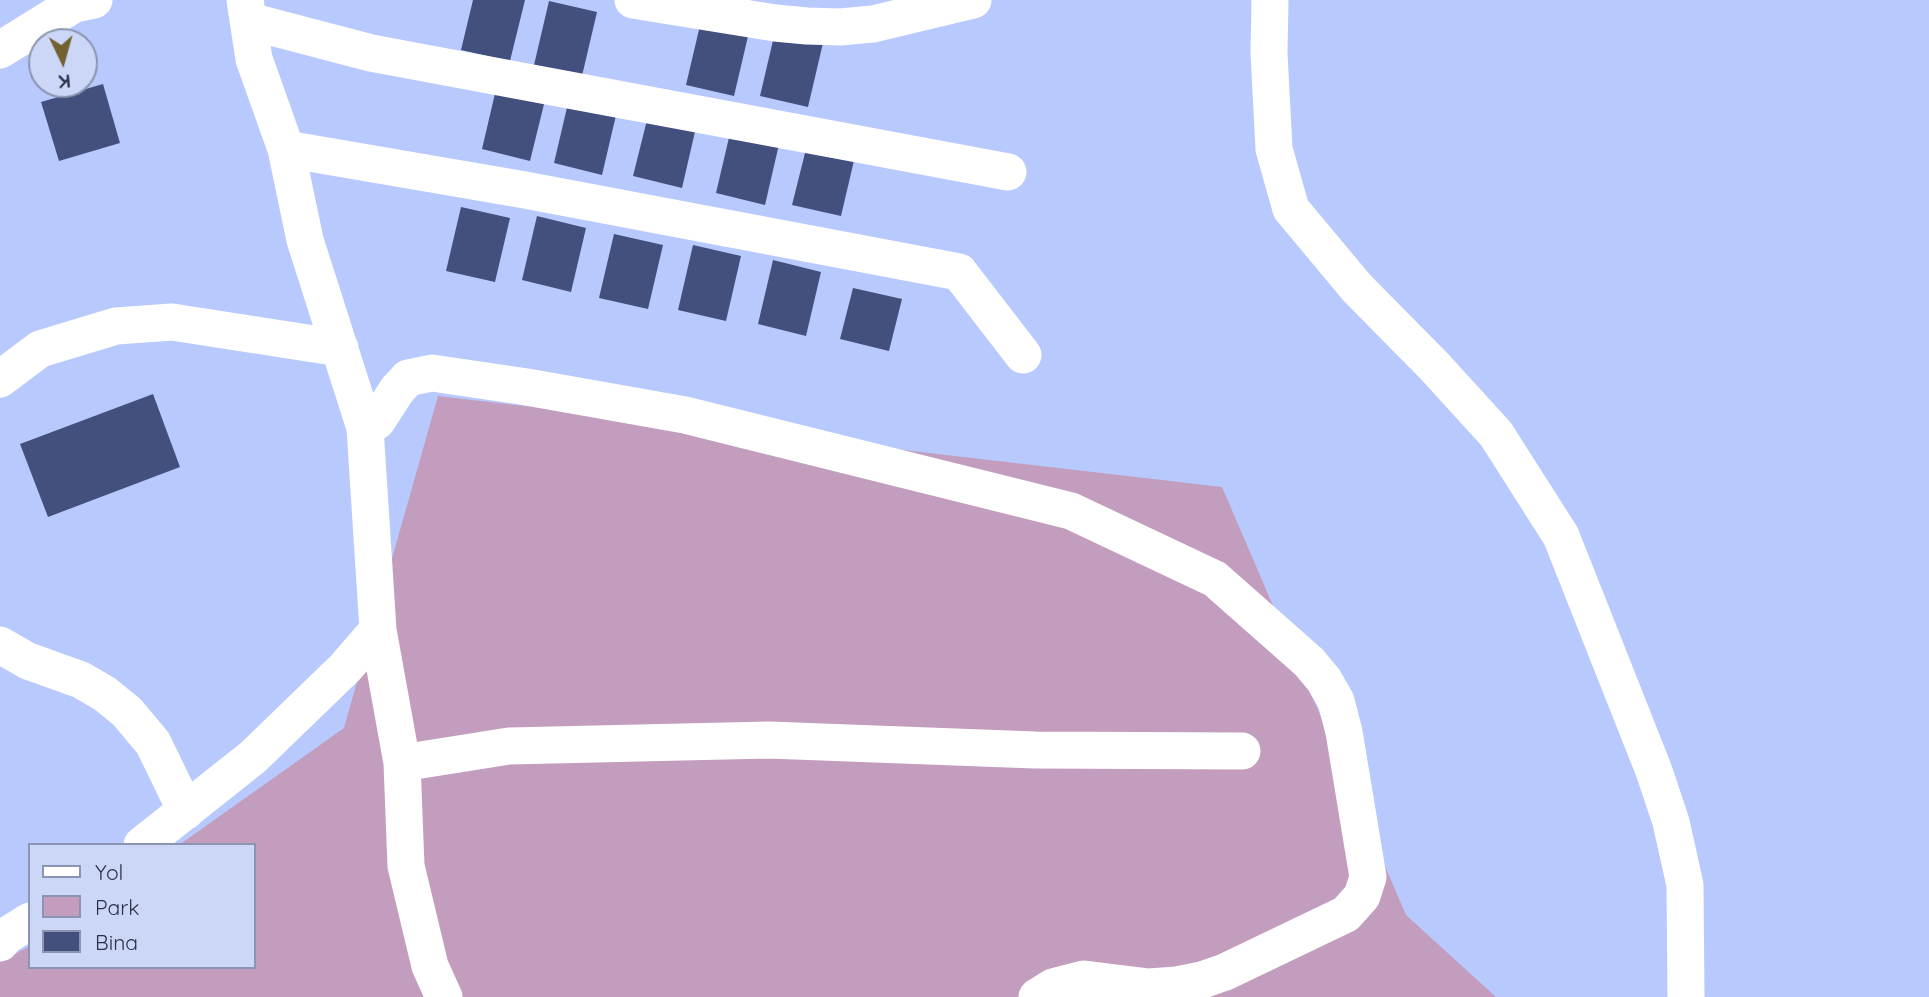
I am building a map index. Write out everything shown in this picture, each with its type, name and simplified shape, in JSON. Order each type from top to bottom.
[{"type":"street","points":[[0,50],[74,4],[94,0]]},
{"type":"street","points":[[633,0],[775,23],[840,27],[894,19],[973,0]]},
{"type":"street","points":[[1270,0],[1269,53],[1274,149],[1291,209],[1357,288],[1496,434],[1560,536],[1654,771],[1671,822],[1685,885],[1686,997]]},
{"type":"street","points":[[444,997],[430,966],[406,866],[402,763],[378,630],[365,428],[306,240],[286,149],[254,59],[247,10],[371,53],[1008,172]]},
{"type":"street","points":[[286,149],[539,192],[959,272],[1023,355]]},
{"type":"street","points":[[0,379],[40,349],[116,326],[172,322],[340,348]]},
{"type":"street","points":[[365,428],[377,421],[408,378],[432,373],[619,403],[685,415],[1071,511],[1215,579],[1308,662],[1324,680],[1336,701],[1344,732],[1368,877],[1362,896],[1346,914],[1225,972],[1202,980],[1147,992],[1084,979],[1053,987],[1037,997]]},
{"type":"street","points":[[145,843],[253,757],[345,668],[378,630]]},
{"type":"street","points":[[0,645],[28,661],[80,680],[105,694],[127,712],[153,743],[186,811]]},
{"type":"street","points":[[402,763],[509,746],[769,740],[1035,750],[1242,751]]},
{"type":"street","points":[[0,943],[28,922]]},
{"type":"green space","points":[[438,396],[1222,487],[1406,915],[1496,997],[0,997],[0,962],[28,947],[28,969],[256,969],[256,843],[182,843],[344,728]]},
{"type":"building","points":[[473,0],[525,0],[510,61],[461,50]]},
{"type":"building","points":[[549,1],[597,12],[582,76],[534,65]]},
{"type":"building","points":[[701,21],[749,32],[734,96],[686,85]]},
{"type":"building","points":[[775,32],[823,43],[808,107],[760,96]]},
{"type":"building","points":[[103,84],[120,143],[59,161],[41,102],[55,98],[98,98],[98,85]]},
{"type":"building","points":[[497,85],[546,96],[530,161],[482,149]]},
{"type":"building","points":[[569,99],[617,111],[602,175],[554,163]]},
{"type":"building","points":[[649,112],[697,123],[682,188],[633,176]]},
{"type":"building","points":[[731,129],[780,140],[765,205],[716,193]]},
{"type":"building","points":[[808,141],[856,152],[841,216],[792,205]]},
{"type":"building","points":[[461,207],[510,218],[495,282],[446,271]]},
{"type":"building","points":[[537,216],[586,228],[571,292],[522,280]]},
{"type":"building","points":[[614,234],[663,245],[648,309],[599,298]]},
{"type":"building","points":[[693,245],[741,256],[726,321],[678,310]]},
{"type":"building","points":[[773,260],[821,272],[806,336],[758,324]]},
{"type":"building","points":[[853,288],[902,299],[889,351],[840,339]]},
{"type":"building","points":[[153,394],[180,467],[48,517],[20,444]]}]
